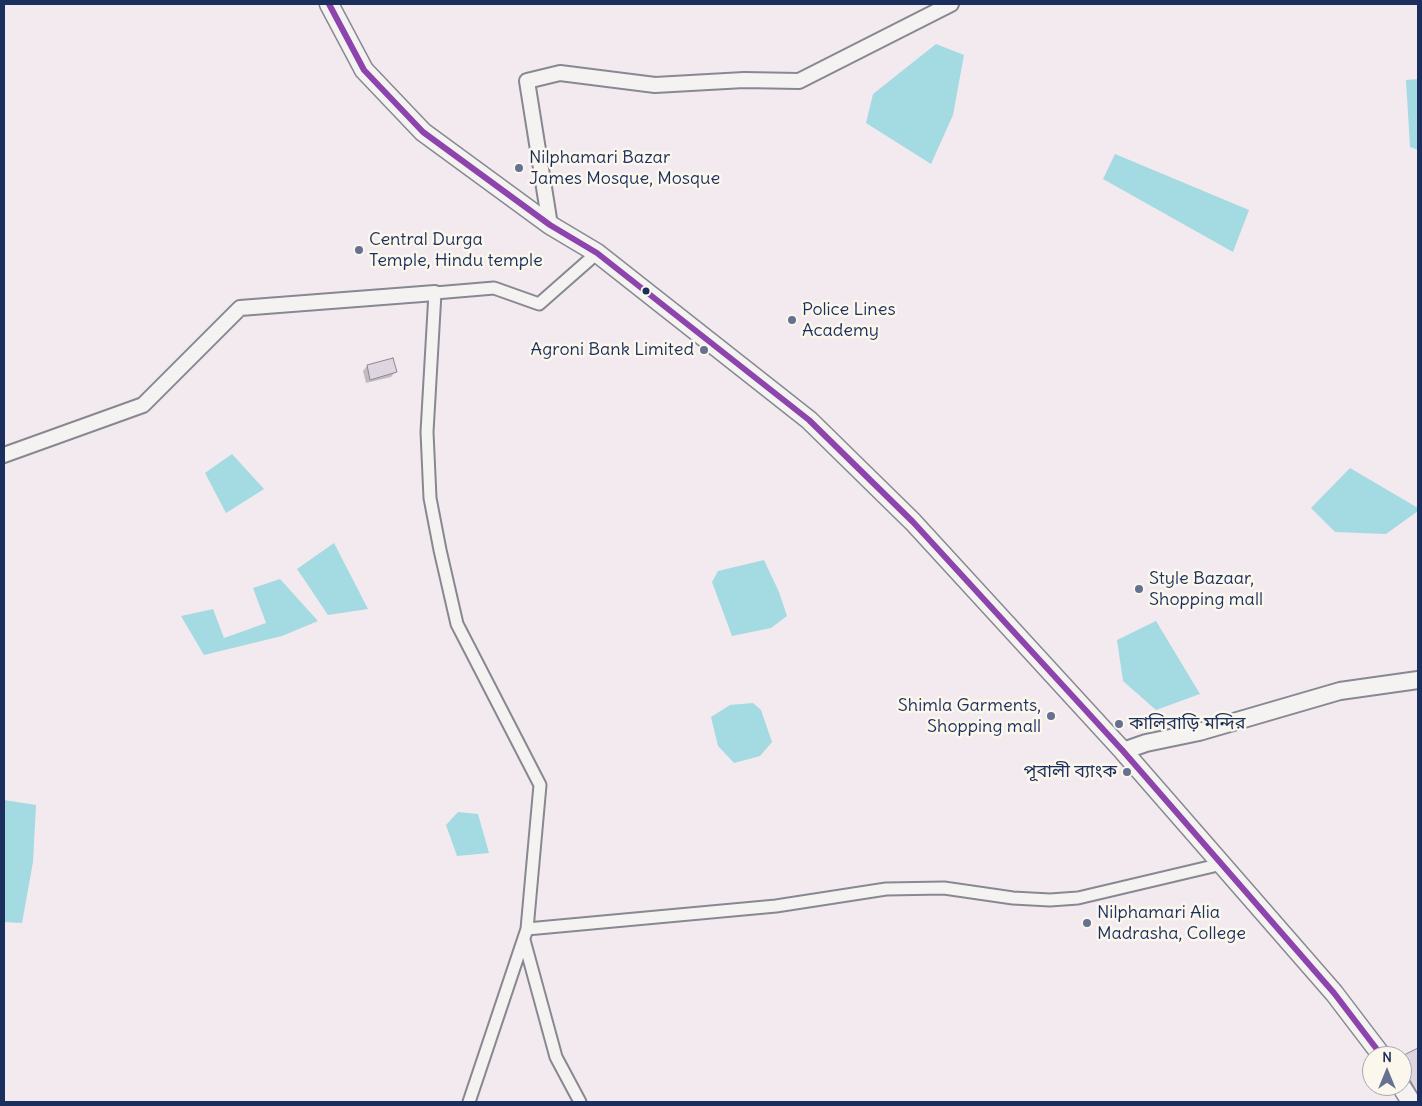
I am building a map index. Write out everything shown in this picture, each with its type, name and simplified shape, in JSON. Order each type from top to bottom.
[{"type":"main road","points":[[328,4],[364,70],[423,132],[550,225],[597,253],[809,420],[913,522],[1123,751],[1334,993],[1374,1046]]},
{"type":"main road","points":[[1123,751],[1146,743],[1199,732],[1340,691],[1418,680]]},
{"type":"street","points":[[550,225],[527,81],[560,73],[656,85],[744,80],[798,81],[951,4]]},
{"type":"street","points":[[4,455],[143,405],[240,308],[494,288],[539,304],[597,253]]},
{"type":"street","points":[[435,293],[427,432],[430,498],[457,624],[540,785],[527,929],[469,1102]]},
{"type":"street","points":[[527,929],[776,906],[886,889],[944,888],[1013,898],[1050,900],[1078,898],[1222,864]]},
{"type":"street","points":[[524,940],[556,1058],[580,1102]]},
{"type":"water","points":[[936,44],[964,55],[953,115],[931,164],[866,123],[873,94]]},
{"type":"water","points":[[1418,79],[1418,150],[1410,147],[1406,80]]},
{"type":"water","points":[[1115,154],[1249,210],[1233,252],[1103,179]]},
{"type":"water","points":[[232,454],[264,489],[226,513],[205,473]]},
{"type":"water","points":[[1350,468],[1418,508],[1418,511],[1386,534],[1335,532],[1311,508]]},
{"type":"water","points":[[334,543],[368,609],[328,615],[297,569]]},
{"type":"water","points":[[764,560],[779,592],[787,616],[771,628],[732,636],[712,582],[718,571]]},
{"type":"water","points":[[280,579],[318,621],[282,636],[204,655],[181,616],[213,609],[224,638],[266,623],[253,588]]},
{"type":"water","points":[[1156,621],[1200,694],[1156,710],[1123,681],[1117,640]]},
{"type":"water","points":[[753,703],[761,710],[772,742],[760,756],[734,763],[718,746],[711,717],[730,705]]},
{"type":"water","points":[[4,800],[36,805],[33,862],[22,923],[4,922]]},
{"type":"water","points":[[458,812],[478,814],[489,853],[457,856],[446,825]]},
{"type":"building","points":[[393,358],[397,372],[370,380],[367,365]]},
{"type":"building","points":[[1418,1048],[1418,1094],[1412,1084],[1412,1051]]},
{"type":"transit line","points":[[329,4],[364,70],[423,132],[550,225],[597,253],[809,420],[913,522],[1123,751],[1334,993],[1374,1046]]},
{"type":"place","name":"Nilphamari Bazar James Mosque, Mosque","points":[[519,168]]},
{"type":"place","name":"Central Durga Temple, Hindu temple","points":[[359,250]]},
{"type":"place","name":"Police Lines Academy","points":[[792,320]]},
{"type":"place","name":"Agroni Bank Limited","points":[[704,350]]},
{"type":"place","name":"Style Bazaar, Shopping mall","points":[[1139,589]]},
{"type":"place","name":"Shimla Garments, Shopping mall","points":[[1051,716]]},
{"type":"place","name":"কালিবাড়ি মন্দির","points":[[1119,724]]},
{"type":"place","name":"পূবালী ব্যাংক","points":[[1127,772]]},
{"type":"place","name":"Nilphamari Alia Madrasha, College","points":[[1087,923]]}]
